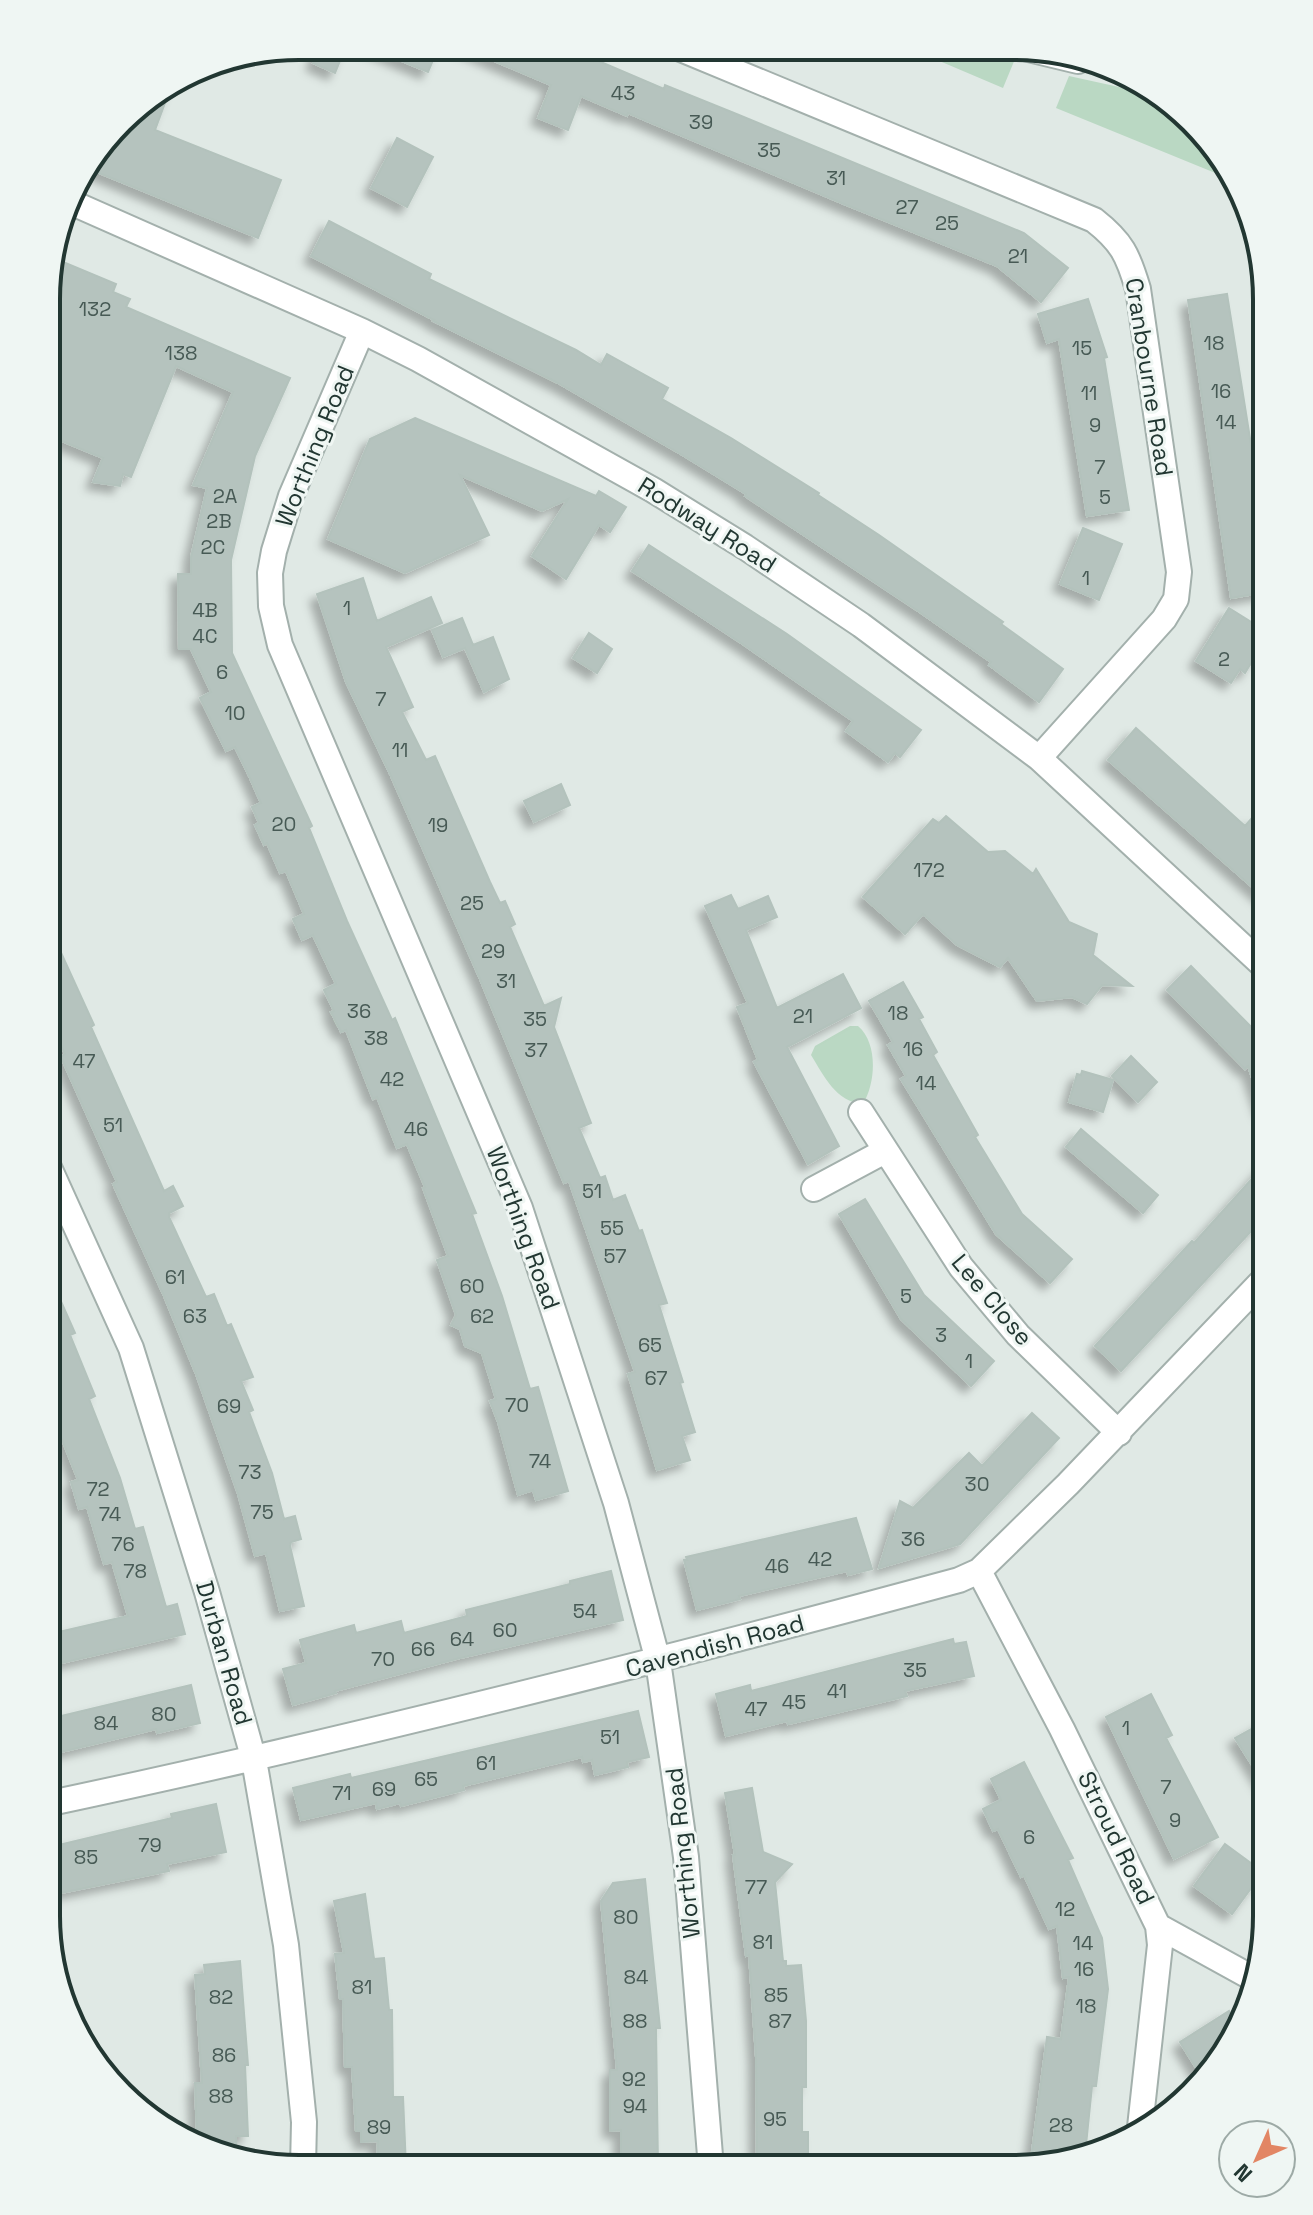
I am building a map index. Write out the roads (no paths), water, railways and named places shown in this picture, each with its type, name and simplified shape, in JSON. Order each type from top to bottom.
[{"type":"street","name":"Cranbourne Road","points":[[707,60],[1094,220],[1113,235],[1127,253],[1138,289],[1177,556],[1176,599],[1150,636],[1039,758]]},
{"type":"street","name":"Rodway Road","points":[[79,206],[362,331],[545,429],[732,539],[861,625],[1039,758],[1253,956]]},
{"type":"street","name":"Worthing Road","points":[[362,331],[291,496],[274,551],[270,573],[271,606],[280,645],[520,1208],[616,1503],[658,1661],[686,1857],[710,2155]]},
{"type":"street","name":"Lee Close","points":[[861,1112],[961,1267],[1018,1335],[1119,1433]]},
{"type":"street","points":[[814,1189],[885,1151]]},
{"type":"street","name":"Durban Road","points":[[60,1192],[131,1348],[207,1592],[254,1760],[286,1945],[304,2122],[303,2155]]},
{"type":"street","name":"Cavendish Road","points":[[60,1801],[254,1760],[658,1661],[959,1580],[979,1571],[1119,1433],[1252,1291]]},
{"type":"street","name":"Stroud Road","points":[[979,1571],[1069,1742],[1158,1926],[1160,1945],[1141,2118]]},
{"type":"street","points":[[1158,1926],[1246,1974]]}]
